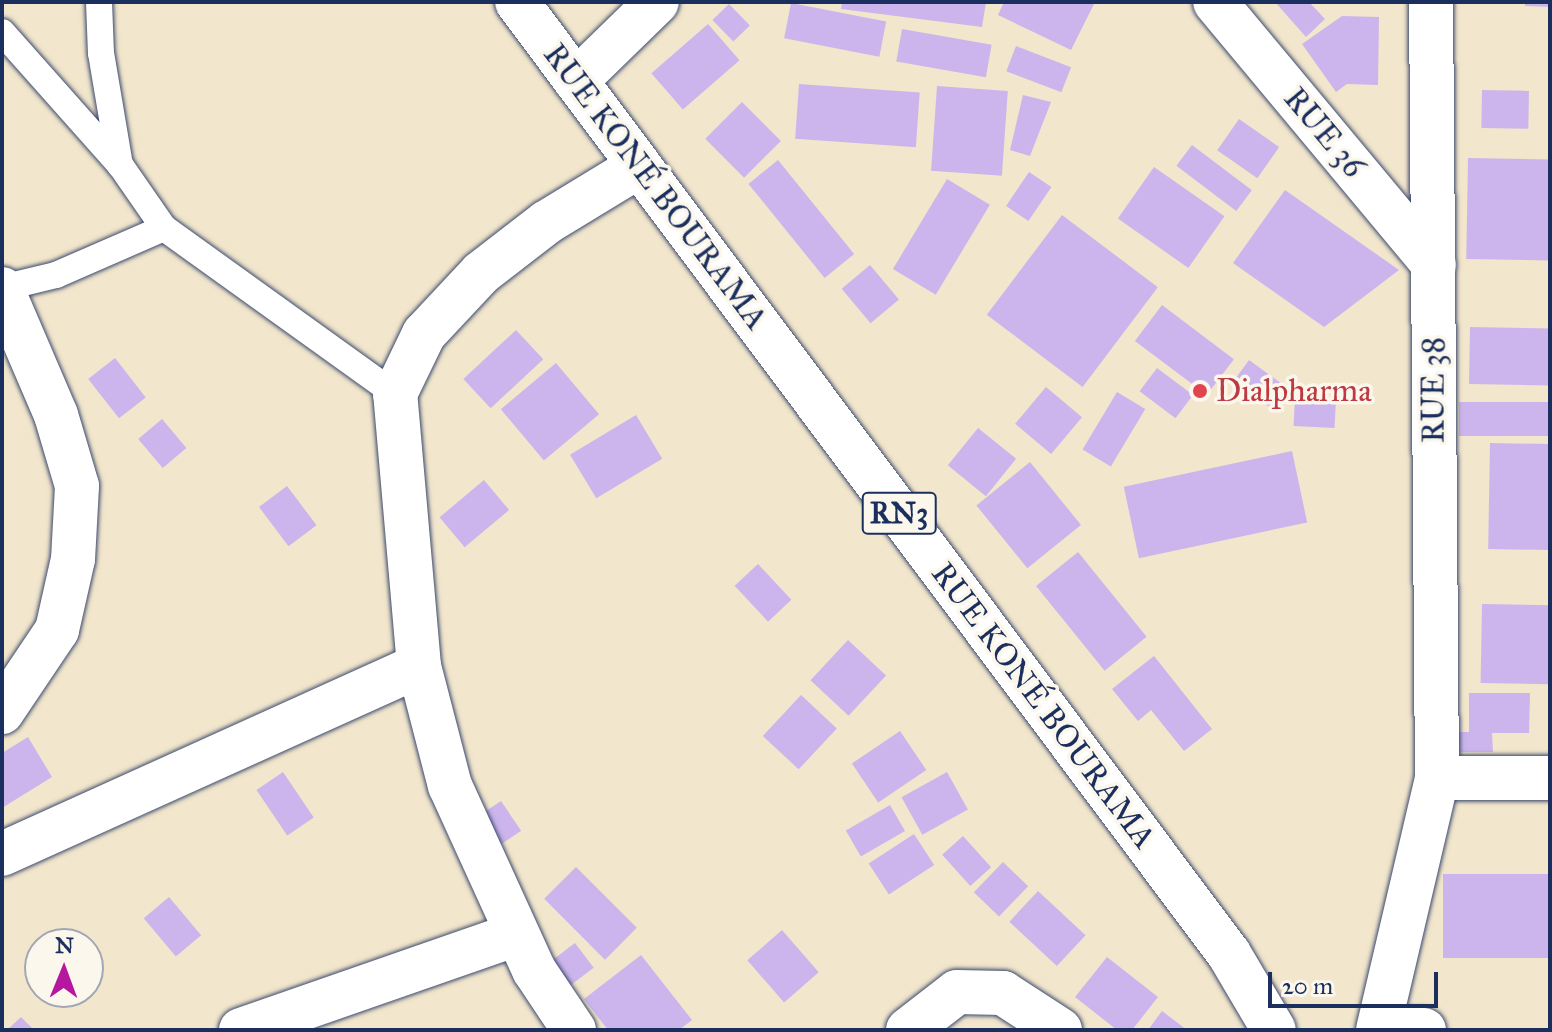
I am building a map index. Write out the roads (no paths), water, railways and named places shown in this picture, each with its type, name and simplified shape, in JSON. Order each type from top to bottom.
[{"type":"main road","name":"RUE KONÉ BOURAMA","points":[[517,2],[1229,954],[1263,1026]]},
{"type":"main road","points":[[576,81],[657,2]]},
{"type":"main road","name":"RUE 36","points":[[1215,2],[1434,265]]},
{"type":"main road","name":"RUE 38","points":[[1378,1030],[1437,778],[1431,2]]},
{"type":"main road","points":[[574,1030],[517,934],[450,786],[419,666],[395,394],[424,334],[481,273],[547,222],[639,166]]},
{"type":"main road","points":[[2,289],[56,415],[77,486],[73,559],[57,630],[2,712]]},
{"type":"main road","points":[[2,854],[419,666]]},
{"type":"main road","points":[[1437,778],[1550,778]]},
{"type":"main road","points":[[241,1030],[517,934]]},
{"type":"main road","points":[[908,1030],[957,992],[1003,993],[1060,1030]]},
{"type":"main road","points":[[1378,1030],[1424,1030]]},
{"type":"lane","points":[[99,2],[101,53],[121,166]]},
{"type":"lane","points":[[2,32],[121,166],[164,228],[395,394]]},
{"type":"lane","points":[[2,289],[56,275],[164,228]]},
{"type":"place","name":"Dialpharma","points":[[1200,391]]}]
